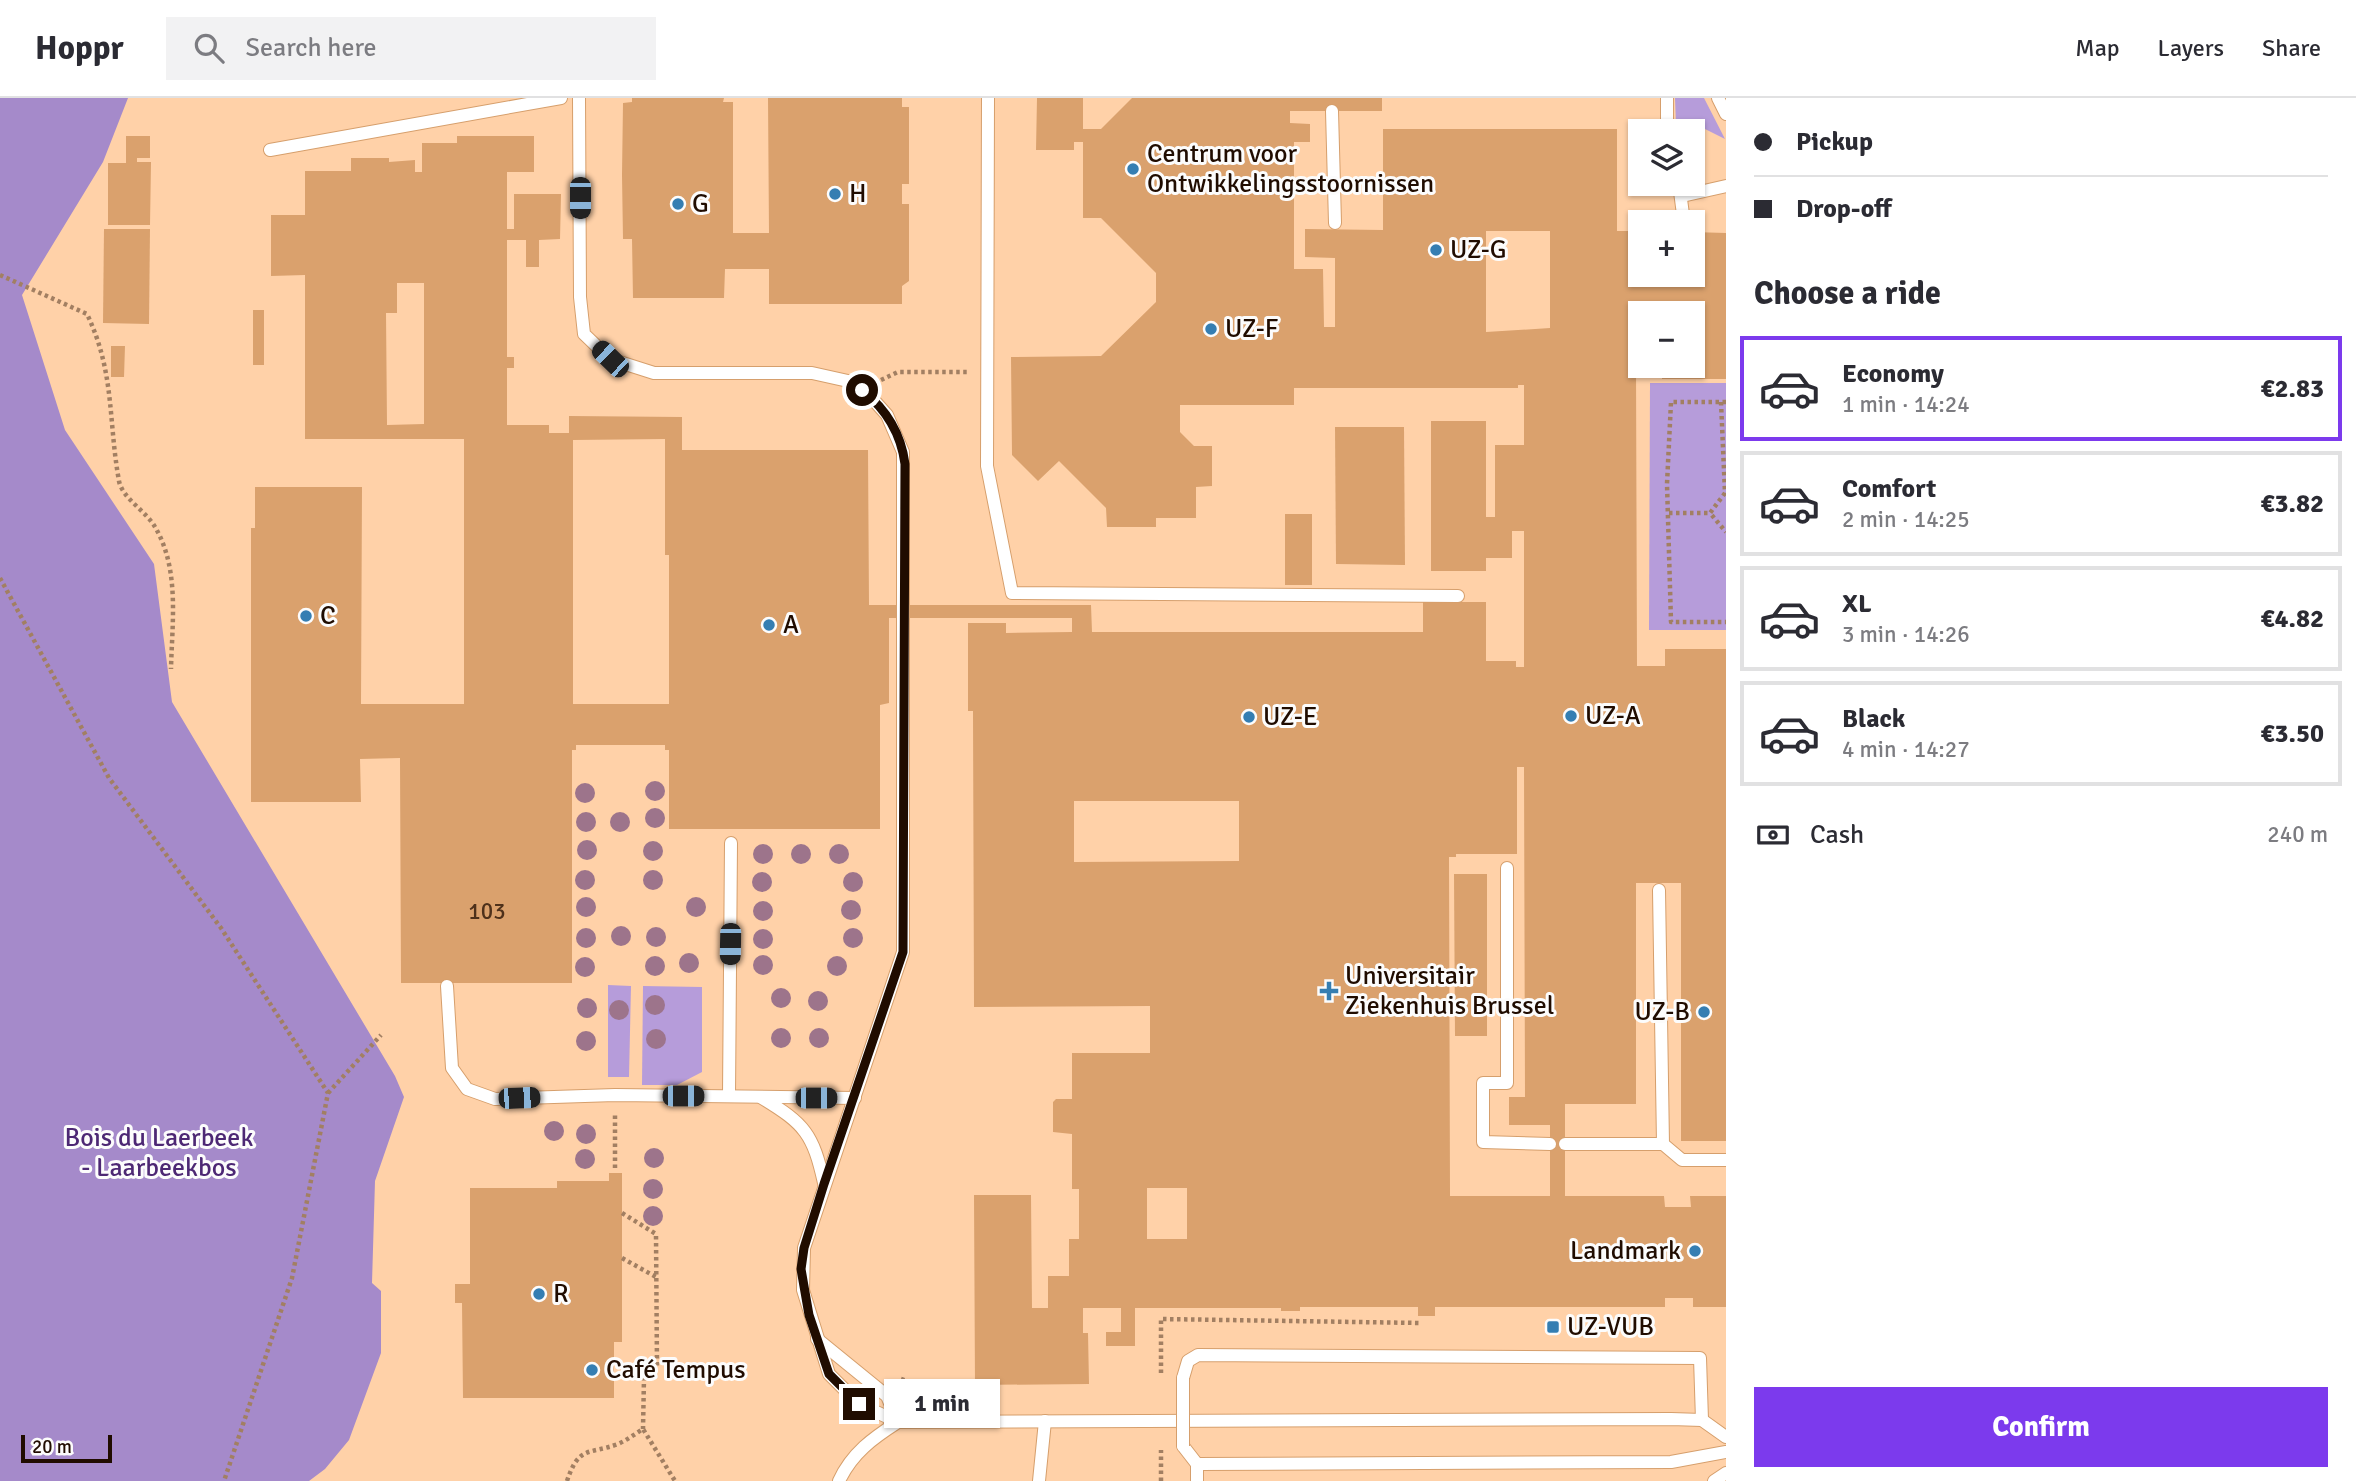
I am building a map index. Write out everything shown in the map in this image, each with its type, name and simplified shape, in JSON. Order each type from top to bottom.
[{"type":"lane","points":[[270,150],[561,98]]},
{"type":"lane","points":[[579,98],[580,297],[584,334],[610,359],[654,373],[812,373],[833,376],[862,390],[878,404],[896,430],[905,464],[903,952],[804,1248],[801,1269],[809,1315],[829,1374],[859,1404],[898,1422],[1671,1419],[1702,1420],[1726,1437]]},
{"type":"lane","points":[[988,98],[987,466],[1012,593],[1458,596]]},
{"type":"lane","points":[[1667,98],[1667,119]]},
{"type":"lane","points":[[1718,98],[1726,114]]},
{"type":"lane","points":[[1332,111],[1335,223]]},
{"type":"lane","points":[[1705,188],[1726,186]]},
{"type":"lane","points":[[729,1096],[731,843]]},
{"type":"lane","points":[[1507,868],[1507,1083],[1483,1083],[1483,1142],[1550,1144]]},
{"type":"lane","points":[[1660,890],[1663,1144]]},
{"type":"lane","points":[[447,986],[452,1068],[467,1089],[495,1099],[615,1096],[855,1098]]},
{"type":"lane","points":[[762,1098],[796,1119],[816,1149],[824,1184]]},
{"type":"lane","points":[[1565,1144],[1663,1144],[1682,1160],[1726,1160]]},
{"type":"lane","points":[[817,1338],[887,1396],[898,1422]]},
{"type":"lane","points":[[1197,1481],[1197,1464],[1183,1446],[1183,1378],[1188,1361],[1198,1354],[1700,1358],[1702,1420]]},
{"type":"lane","points":[[1039,1481],[1045,1421]]},
{"type":"lane","points":[[839,1481],[846,1466],[868,1441],[898,1422]]},
{"type":"lane","points":[[1197,1464],[1671,1462],[1726,1452]]},
{"type":"lane","points":[[1714,1481],[1726,1474]]},
{"type":"path","points":[[0,275],[87,314],[102,345],[114,421],[119,485],[156,527],[173,579],[171,669]]},
{"type":"path","points":[[862,390],[898,372],[988,372]]},
{"type":"path","points":[[1710,513],[1725,493],[1724,402],[1671,402],[1671,622],[1726,622]]},
{"type":"path","points":[[1669,513],[1710,513],[1726,532]]},
{"type":"path","points":[[0,578],[108,778],[221,928],[328,1093]]},
{"type":"path","points":[[224,1481],[292,1278],[328,1093],[381,1035]]},
{"type":"path","points":[[615,1096],[615,1168]]},
{"type":"path","points":[[622,1213],[656,1234],[657,1367],[644,1378],[643,1429],[675,1481]]},
{"type":"path","points":[[622,1258],[657,1277]]},
{"type":"path","points":[[1161,1377],[1161,1319],[1421,1323]]},
{"type":"path","points":[[567,1481],[573,1461],[596,1447],[617,1444],[643,1429]]},
{"type":"path","points":[[1161,1444],[1161,1481]]},
{"type":"shaded area","points":[[1675,98],[1704,98],[1725,139],[1705,129],[1705,119],[1676,119]]},
{"type":"shaded area","points":[[1650,383],[1726,383],[1726,630],[1649,630]]},
{"type":"shaded area","points":[[608,985],[631,986],[629,1077],[608,1077]]},
{"type":"shaded area","points":[[643,986],[702,987],[702,1072],[677,1085],[642,1085]]},
{"type":"green space","name":"Bois du Laerbeek - Laarbeekbos","points":[[0,98],[128,98],[103,162],[22,295],[65,430],[154,564],[172,702],[395,1076],[404,1097],[375,1181],[372,1283],[381,1291],[381,1353],[349,1440],[325,1469],[309,1481],[0,1481]]},
{"type":"building","points":[[632,98],[724,98],[723,102],[733,102],[733,233],[769,233],[768,98],[902,98],[902,107],[909,107],[909,184],[902,184],[902,204],[909,204],[909,281],[902,286],[902,304],[769,304],[769,269],[725,269],[724,298],[633,298],[632,239],[623,239],[622,175],[623,103],[632,102]]},
{"type":"building","name":"Universitair Ziekenhuis Brussel","points":[[1037,98],[1083,98],[1083,129],[1101,129],[1132,98],[1382,98],[1382,111],[1290,111],[1290,123],[1310,124],[1310,142],[1294,142],[1294,269],[1323,269],[1324,327],[1335,327],[1335,258],[1305,257],[1305,229],[1383,230],[1383,129],[1617,129],[1617,231],[1628,231],[1628,287],[1705,287],[1705,232],[1726,233],[1726,379],[1662,379],[1705,378],[1705,301],[1628,301],[1628,378],[1636,378],[1637,666],[1665,666],[1665,649],[1726,649],[1726,1141],[1681,1141],[1681,883],[1636,883],[1636,1104],[1565,1104],[1565,1196],[1664,1196],[1665,1207],[1691,1207],[1690,1196],[1726,1196],[1726,1307],[1693,1307],[1693,1298],[1665,1298],[1665,1307],[1435,1307],[1435,1316],[1418,1316],[1418,1307],[1300,1307],[1300,1311],[1281,1311],[1281,1308],[1135,1308],[1135,1346],[1106,1346],[1106,1332],[1121,1332],[1121,1308],[1083,1308],[1083,1333],[1088,1333],[1089,1384],[975,1385],[974,1195],[1031,1195],[1032,1308],[1048,1308],[1048,1276],[1069,1276],[1069,1239],[1079,1239],[1079,1189],[1072,1189],[1072,1134],[1053,1132],[1053,1102],[1056,1099],[1072,1099],[1072,1053],[1150,1053],[1150,1006],[974,1007],[973,711],[968,711],[968,623],[1006,623],[1006,633],[1072,632],[1072,618],[889,618],[889,703],[880,705],[880,829],[669,829],[669,750],[665,750],[665,745],[576,745],[576,750],[572,750],[572,983],[401,983],[400,758],[360,759],[361,802],[251,802],[251,528],[255,528],[255,487],[362,487],[361,704],[464,704],[464,439],[305,439],[305,275],[271,276],[271,215],[305,215],[305,171],[351,171],[351,158],[389,158],[389,162],[415,160],[415,172],[422,172],[422,143],[457,143],[457,136],[534,136],[534,172],[507,172],[507,229],[514,229],[514,194],[561,194],[560,239],[539,240],[539,267],[526,267],[526,240],[507,240],[507,357],[514,357],[514,368],[507,368],[507,425],[549,425],[549,433],[569,433],[569,416],[682,417],[682,450],[868,450],[869,605],[1091,605],[1092,632],[1423,632],[1423,602],[1486,602],[1486,661],[1516,661],[1516,667],[1524,667],[1524,531],[1512,531],[1512,558],[1486,558],[1486,571],[1431,571],[1431,421],[1486,421],[1486,517],[1495,517],[1495,445],[1524,445],[1524,385],[1518,385],[1518,388],[1294,388],[1294,405],[1180,405],[1180,432],[1194,446],[1212,446],[1212,486],[1196,487],[1196,518],[1156,518],[1156,527],[1107,527],[1106,508],[1059,461],[1038,481],[1012,455],[1011,357],[1101,356],[1156,302],[1156,273],[1101,218],[1083,218],[1083,142],[1074,142],[1074,150],[1036,150]],"holes":[[[1486,231],[1550,231],[1550,328],[1486,332]],[[397,283],[424,283],[424,424],[387,425],[386,313],[397,313]],[[665,439],[665,555],[669,555],[669,704],[573,704],[573,440]],[[1517,767],[1524,767],[1525,1097],[1509,1097],[1509,1125],[1550,1125],[1550,1196],[1450,1196],[1449,857],[1456,857],[1456,854],[1517,854]],[[1074,801],[1239,801],[1239,861],[1074,862]],[[1147,1188],[1187,1188],[1187,1239],[1147,1239]]]},
{"type":"building","points":[[126,136],[150,136],[150,158],[137,158],[137,162],[151,162],[150,225],[108,225],[108,163],[126,163]]},
{"type":"building","points":[[104,229],[150,229],[149,324],[103,323]]},
{"type":"building","points":[[253,310],[264,310],[264,365],[253,365]]},
{"type":"building","points":[[111,346],[125,346],[124,377],[111,377]]},
{"type":"building","points":[[1335,427],[1404,427],[1405,565],[1336,564]]},
{"type":"building","points":[[1285,514],[1312,514],[1312,585],[1285,585]]},
{"type":"building","points":[[1454,874],[1487,874],[1487,1036],[1455,1036]]},
{"type":"building","name":"R","points":[[609,1173],[622,1173],[622,1342],[614,1342],[614,1398],[463,1398],[462,1303],[455,1303],[455,1284],[470,1284],[470,1188],[557,1188],[557,1181],[609,1181]]},
{"type":"place","name":"Centrum voor Ontwikkelingsstoornissen","points":[[1133,169]]},
{"type":"place","name":"H","points":[[835,194]]},
{"type":"place","name":"G","points":[[678,204]]},
{"type":"place","name":"UZ-G","points":[[1436,250]]},
{"type":"place","name":"UZ-F","points":[[1211,329]]},
{"type":"place","name":"C","points":[[306,616]]},
{"type":"place","name":"A","points":[[769,625]]},
{"type":"place","name":"UZ-A","points":[[1571,716]]},
{"type":"place","name":"UZ-E","points":[[1249,717]]},
{"type":"place","name":"Universitair Ziekenhuis Brussel","points":[[1329,991]]},
{"type":"place","name":"UZ-B","points":[[1704,1012]]},
{"type":"place","name":"Landmark","points":[[1695,1251]]},
{"type":"place","name":"R","points":[[539,1294]]},
{"type":"place","name":"UZ-VUB","points":[[1553,1327]]},
{"type":"place","name":"Café Tempus","points":[[592,1370]]},
{"type":"route","points":[[859,1404],[829,1374],[809,1315],[801,1269],[804,1248],[824,1184],[903,952],[905,464],[896,430],[878,404],[862,390]]}]
